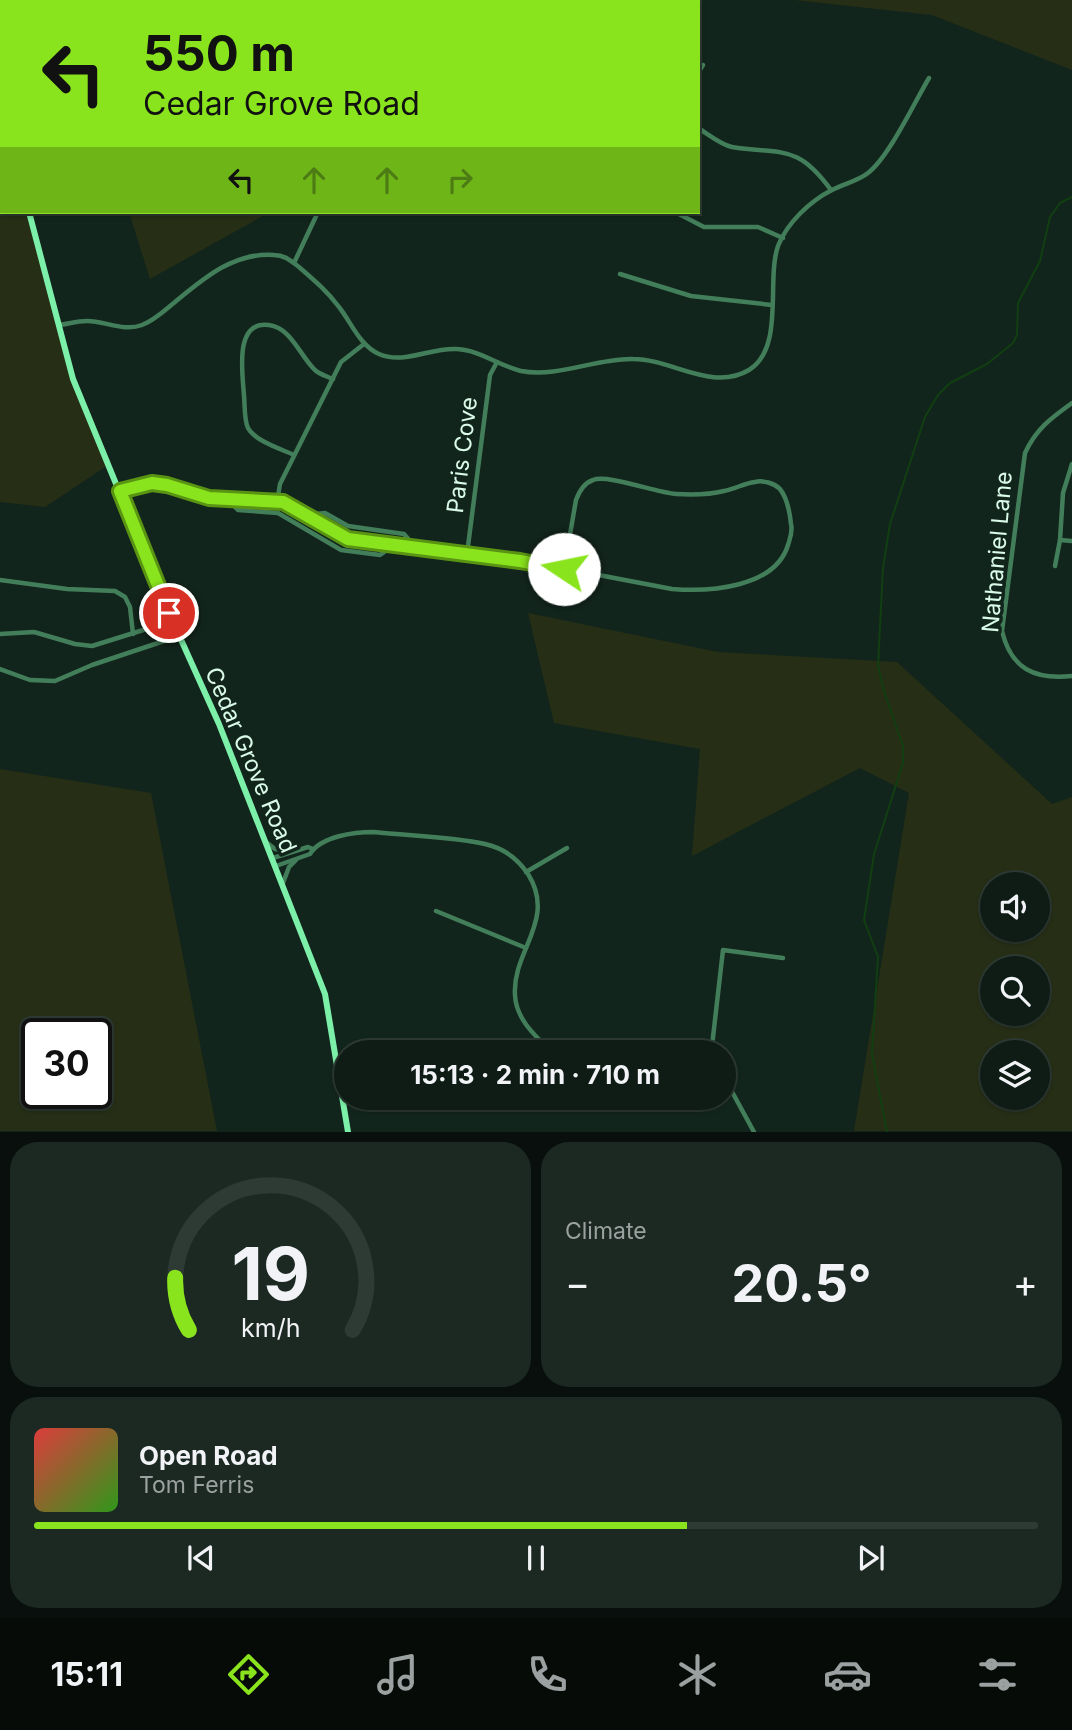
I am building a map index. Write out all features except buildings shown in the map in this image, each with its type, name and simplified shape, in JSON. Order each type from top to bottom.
[{"type":"main road","name":"Cedar Grove Road","points":[[30,214],[73,379],[172,621],[219,724],[325,994],[348,1132]]},
{"type":"street","points":[[700,69],[702,65]]},
{"type":"street","points":[[59,325],[85,321],[125,328],[142,325],[159,316],[209,273],[226,264],[277,254],[294,263],[322,286],[364,344],[375,353],[387,357],[460,349],[521,370],[545,372],[618,358],[639,359],[710,377],[730,377],[751,369],[765,351],[771,329],[774,269],[778,246],[783,238],[808,205],[831,190],[867,175],[879,162],[929,78]]},
{"type":"street","points":[[700,129],[729,147],[779,150],[799,157],[817,170],[831,190]]},
{"type":"street","points":[[294,263],[317,214]]},
{"type":"street","points":[[679,214],[704,227],[758,227],[783,238]]},
{"type":"street","points":[[620,274],[691,296],[772,305]]},
{"type":"street","points":[[294,455],[253,435],[247,426],[242,363],[243,345],[249,333],[258,325],[270,325],[284,331],[315,371],[333,379]]},
{"type":"street","points":[[277,502],[279,484],[341,362],[364,344]]},
{"type":"street","name":"Paris Cove","points":[[467,554],[490,375],[497,362]]},
{"type":"street","name":"Nathaniel Lane","points":[[1072,403],[1044,423],[1033,436],[1025,453],[1002,631],[1009,652],[1028,670],[1041,676],[1072,676]]},
{"type":"street","points":[[1055,566],[1060,540],[1063,493],[1072,464]]},
{"type":"street","points":[[120,491],[152,483],[209,498],[277,502],[348,539],[467,554],[689,590],[712,589],[754,578],[777,566],[787,549],[792,530],[789,509],[780,490],[769,482],[756,481],[703,495],[659,493],[605,479],[593,479],[579,492],[576,500],[564,569]]},
{"type":"street","points":[[226,499],[239,510],[278,513],[341,550],[380,555],[394,546]]},
{"type":"street","points":[[304,515],[324,513],[348,526],[404,534],[415,548]]},
{"type":"street","points":[[1060,540],[1072,541]]},
{"type":"street","points":[[0,580],[67,589],[115,591],[125,597],[130,607],[133,634]]},
{"type":"street","points":[[0,634],[34,632],[92,646],[172,621]]},
{"type":"street","points":[[0,669],[30,680],[55,681],[92,665],[179,636]]},
{"type":"street","points":[[276,866],[310,854],[313,849],[356,832],[374,831],[486,844],[506,852],[521,863],[535,886],[538,904],[534,931],[515,979],[515,997],[520,1016],[541,1040]]},
{"type":"street","points":[[266,842],[279,851],[296,851]]},
{"type":"street","points":[[273,858],[308,847],[313,849]]},
{"type":"street","points":[[527,872],[567,848]]},
{"type":"street","points":[[283,883],[289,867],[298,858]]},
{"type":"street","points":[[436,911],[526,948]]},
{"type":"street","points":[[713,1040],[723,950],[783,958]]},
{"type":"street","points":[[736,1099],[754,1132]]},
{"type":"green space","points":[[794,0],[1072,0],[1072,70],[932,15]]},
{"type":"green space","points":[[0,214],[29,214],[71,367],[111,463],[45,507],[0,502]]},
{"type":"green space","points":[[130,214],[262,214],[261,217],[150,279]]},
{"type":"green space","points":[[528,613],[718,652],[897,662],[1052,804],[1072,797],[1072,1131],[854,1131],[909,793],[860,768],[692,856],[700,749],[554,723]]},
{"type":"green space","points":[[0,769],[151,793],[217,1131],[0,1131]]},
{"type":"waterway","points":[[887,1132],[872,1054],[878,957],[864,920],[874,854],[903,763],[903,746],[878,666],[883,568],[890,524],[925,417],[938,395],[950,383],[987,364],[1013,343],[1017,335],[1018,303],[1040,261],[1050,217],[1060,203],[1072,197]]},
{"type":"route","points":[[169,613],[120,491],[152,483],[209,498],[283,502],[348,539],[564,569]]}]
